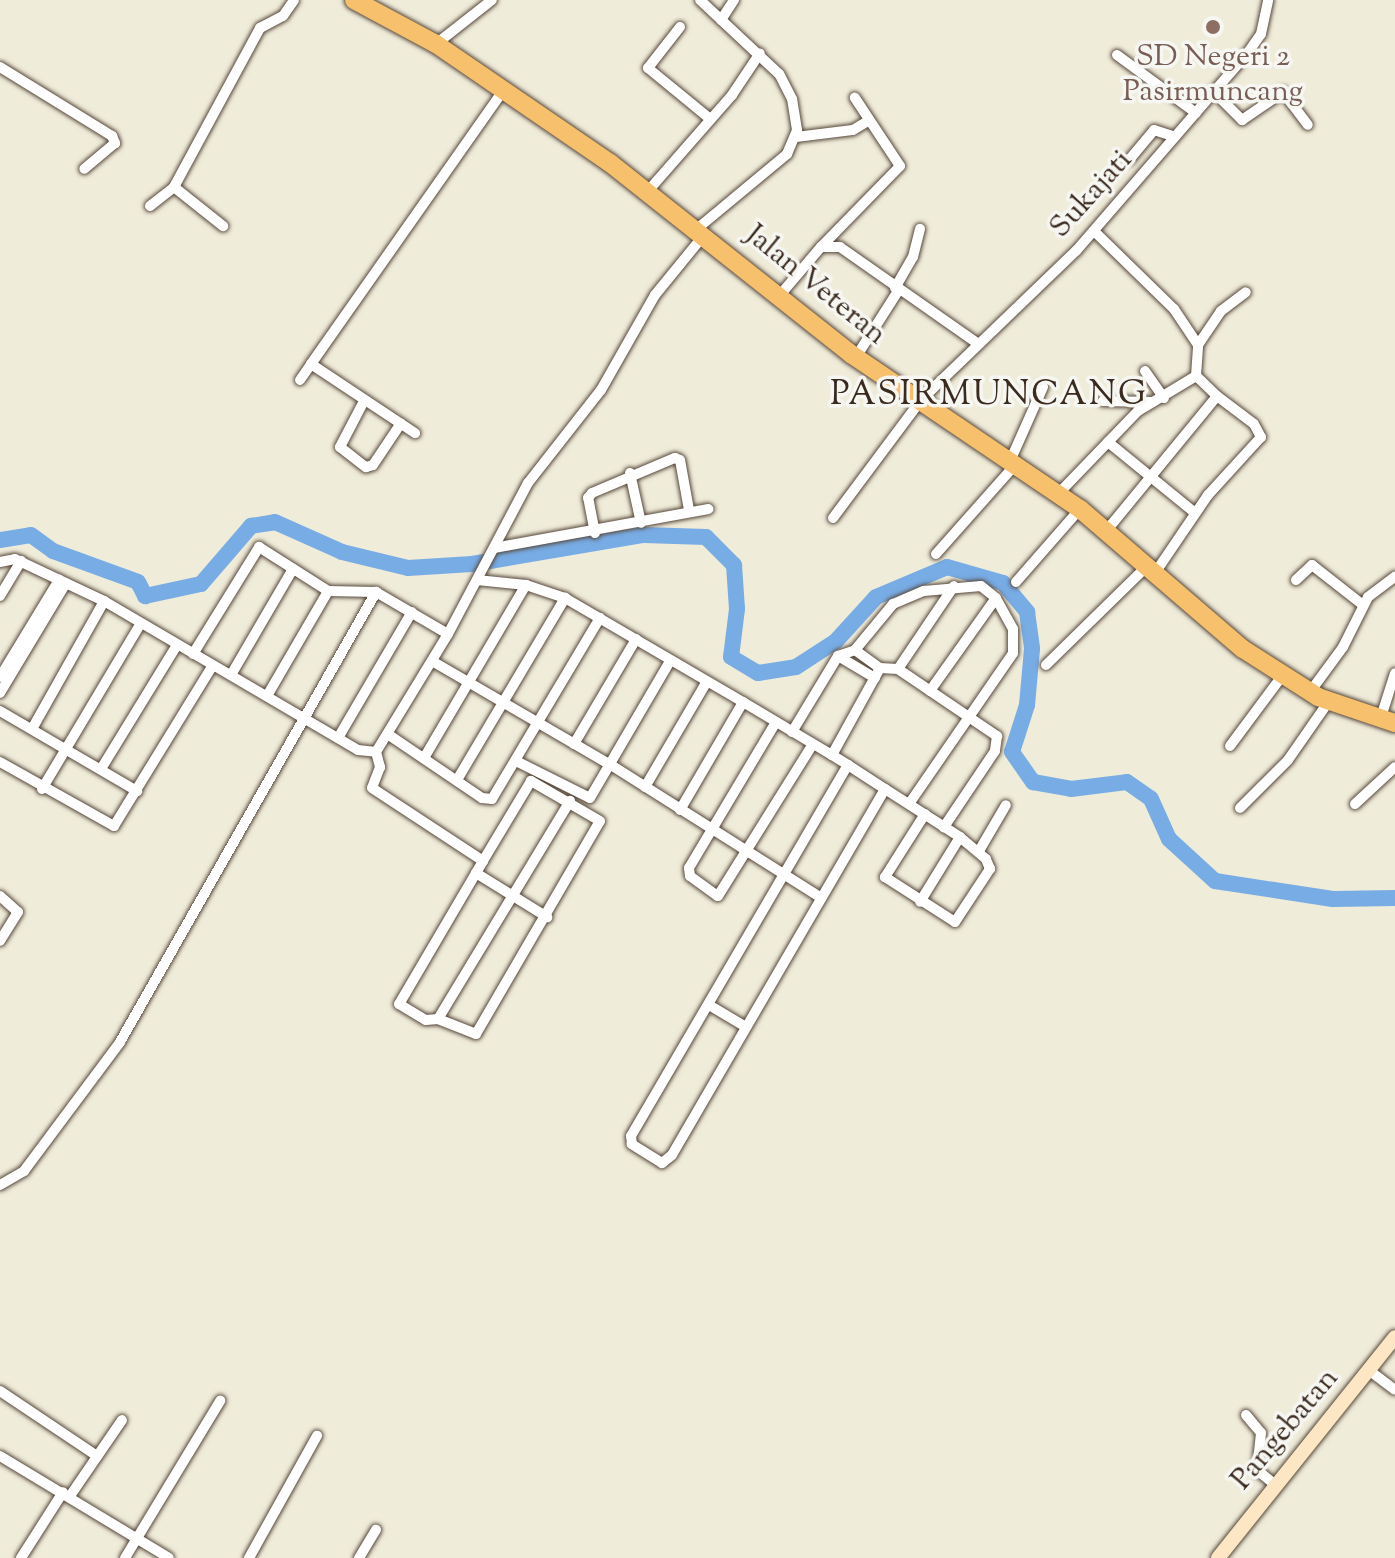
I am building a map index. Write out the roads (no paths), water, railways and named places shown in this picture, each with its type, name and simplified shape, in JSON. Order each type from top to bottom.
[{"type":"highway","name":"Jalan Veteran","points":[[354,0],[436,44],[648,191],[702,231],[856,357],[1014,461],[1080,509],[1227,637],[1282,676],[1329,701],[1388,720]]},
{"type":"street","points":[[150,206],[174,187],[260,28],[283,16],[294,0]]},
{"type":"street","points":[[436,44],[492,0]]},
{"type":"street","points":[[376,752],[448,634],[528,483],[607,381],[655,295],[702,231],[780,161],[796,137],[789,92],[760,53],[700,0]]},
{"type":"street","points":[[721,20],[734,0]]},
{"type":"street","name":"Sukajati","points":[[833,518],[921,400],[1094,231],[1214,92],[1259,38],[1268,0]]},
{"type":"street","points":[[680,27],[648,67],[709,118]]},
{"type":"street","points":[[648,191],[732,95],[760,53]]},
{"type":"street","points":[[1117,55],[1196,113]]},
{"type":"street","points":[[0,67],[112,136],[115,143],[84,169]]},
{"type":"street","points":[[300,380],[504,89]]},
{"type":"street","points":[[1214,92],[1242,120],[1283,92],[1308,125]]},
{"type":"street","points":[[780,295],[821,247],[900,167],[855,98]]},
{"type":"street","points":[[796,137],[853,130],[868,121]]},
{"type":"street","points":[[1129,160],[1154,130],[1175,137]]},
{"type":"street","points":[[174,187],[223,226]]},
{"type":"street","points":[[856,357],[913,257],[920,229]]},
{"type":"street","points":[[1094,231],[1174,309],[1198,345]]},
{"type":"street","points":[[821,247],[845,250],[896,290],[977,343]]},
{"type":"street","points":[[1196,376],[1198,345],[1221,311],[1246,292]]},
{"type":"street","points":[[311,364],[415,433]]},
{"type":"street","points":[[1145,371],[1158,400]]},
{"type":"street","points":[[1046,665],[1151,570],[1195,513],[1261,437],[1254,424],[1196,376]]},
{"type":"street","points":[[1059,493],[1108,442],[1158,400],[1196,376]]},
{"type":"street","points":[[936,554],[1014,461],[1043,387]]},
{"type":"street","points":[[1107,530],[1217,396]]},
{"type":"street","points":[[1103,401],[1158,400]]},
{"type":"street","points":[[364,401],[340,447],[366,467],[373,465],[401,423]]},
{"type":"street","points":[[1108,442],[1195,513]]},
{"type":"street","points":[[595,533],[589,495],[630,473],[680,458],[689,510]]},
{"type":"street","points":[[630,473],[641,523]]},
{"type":"street","points":[[494,550],[595,533],[689,510],[708,509]]},
{"type":"street","points":[[1016,582],[1080,509]]},
{"type":"street","points":[[193,654],[257,548],[328,591],[376,592],[448,634]]},
{"type":"street","points":[[0,596],[21,561]]},
{"type":"street","points":[[0,562],[21,561],[104,601],[338,738],[364,752],[376,752]]},
{"type":"street","points":[[1296,580],[1312,565],[1363,605]]},
{"type":"street","points":[[231,675],[293,569]]},
{"type":"street","points":[[479,577],[526,585],[565,598],[832,755],[925,814],[960,837],[979,851],[990,869],[961,918],[947,919],[885,877],[925,814]]},
{"type":"street","points":[[1310,692],[1343,647],[1363,605],[1375,589],[1395,577]]},
{"type":"street","points":[[0,677],[5,656],[62,582]]},
{"type":"street","points":[[0,693],[62,582]]},
{"type":"street","points":[[424,758],[526,585]]},
{"type":"street","points":[[838,656],[877,673],[898,669],[954,586]]},
{"type":"street","points":[[792,732],[838,656],[855,650],[893,604],[954,586],[981,586],[996,598],[1013,629],[1013,653],[909,804]]},
{"type":"street","points":[[267,696],[328,591]]},
{"type":"street","points":[[0,1184],[24,1171],[120,1042],[302,717],[376,592]]},
{"type":"street","points":[[457,780],[565,598]]},
{"type":"street","points":[[930,691],[996,598]]},
{"type":"street","points":[[32,729],[104,601]]},
{"type":"street","points":[[338,738],[412,612]]},
{"type":"street","points":[[389,735],[489,800],[518,762],[600,618]]},
{"type":"street","points":[[42,789],[141,623]]},
{"type":"street","points":[[574,744],[636,639]]},
{"type":"street","points":[[101,769],[177,645]]},
{"type":"street","points":[[855,650],[877,673]]},
{"type":"street","points":[[432,661],[611,765],[821,898]]},
{"type":"street","points":[[518,762],[587,799],[611,765],[670,661]]},
{"type":"street","points":[[0,763],[42,789],[114,826],[212,667]]},
{"type":"street","points":[[898,669],[994,732],[998,742],[944,827]]},
{"type":"street","points":[[832,755],[877,673]]},
{"type":"street","points":[[1388,720],[1395,673]]},
{"type":"street","points":[[1230,746],[1282,676]]},
{"type":"street","points":[[645,787],[706,683]]},
{"type":"street","points":[[1240,808],[1288,760],[1329,701]]},
{"type":"street","points":[[680,810],[743,702]]},
{"type":"street","points":[[0,711],[137,791]]},
{"type":"street","points":[[776,722],[688,872],[718,896],[749,853],[813,744]]},
{"type":"street","points":[[376,752],[380,767],[372,788],[483,861]]},
{"type":"street","points":[[848,765],[631,1136],[632,1144],[662,1163],[672,1155],[885,789]]},
{"type":"street","points":[[1355,804],[1395,767]]},
{"type":"street","points":[[531,781],[570,801],[600,825],[479,1032],[438,1019],[426,1020],[402,1007],[400,1000],[483,861],[531,781]]},
{"type":"street","points":[[438,1019],[570,801]]},
{"type":"street","points":[[979,851],[1006,805]]},
{"type":"street","points":[[920,902],[960,837]]},
{"type":"street","points":[[476,873],[547,917]]},
{"type":"street","points":[[0,896],[18,912],[0,941]]},
{"type":"street","points":[[709,1005],[746,1027]]},
{"type":"street","name":"Pangebatan","points":[[1218,1558],[1395,1337]]},
{"type":"street","points":[[1370,1371],[1395,1390]]},
{"type":"street","points":[[0,1391],[97,1456]]},
{"type":"street","points":[[125,1558],[220,1401]]},
{"type":"street","points":[[1246,1415],[1261,1433],[1257,1470],[1272,1487]]},
{"type":"street","points":[[21,1558],[122,1420]]},
{"type":"street","points":[[249,1558],[317,1436]]},
{"type":"street","points":[[0,1456],[169,1558]]},
{"type":"street","points":[[359,1558],[376,1530]]},
{"type":"waterway","points":[[0,540],[31,535],[53,551],[138,582],[145,596],[201,584],[251,526],[275,522],[342,552],[408,568],[472,564],[644,535],[706,537],[734,565],[737,609],[731,657],[758,673],[796,667],[836,641],[876,597],[947,567],[1003,583],[1027,612],[1032,649],[1027,705],[1012,752],[1033,782],[1071,789],[1127,782],[1151,799],[1169,839],[1215,881],[1333,899],[1395,898]]},
{"type":"place","name":"SD Negeri 2 Pasirmuncang","points":[[1213,27]]},
{"type":"district","name":"PASIRMUNCANG","points":[[989,396]]}]
